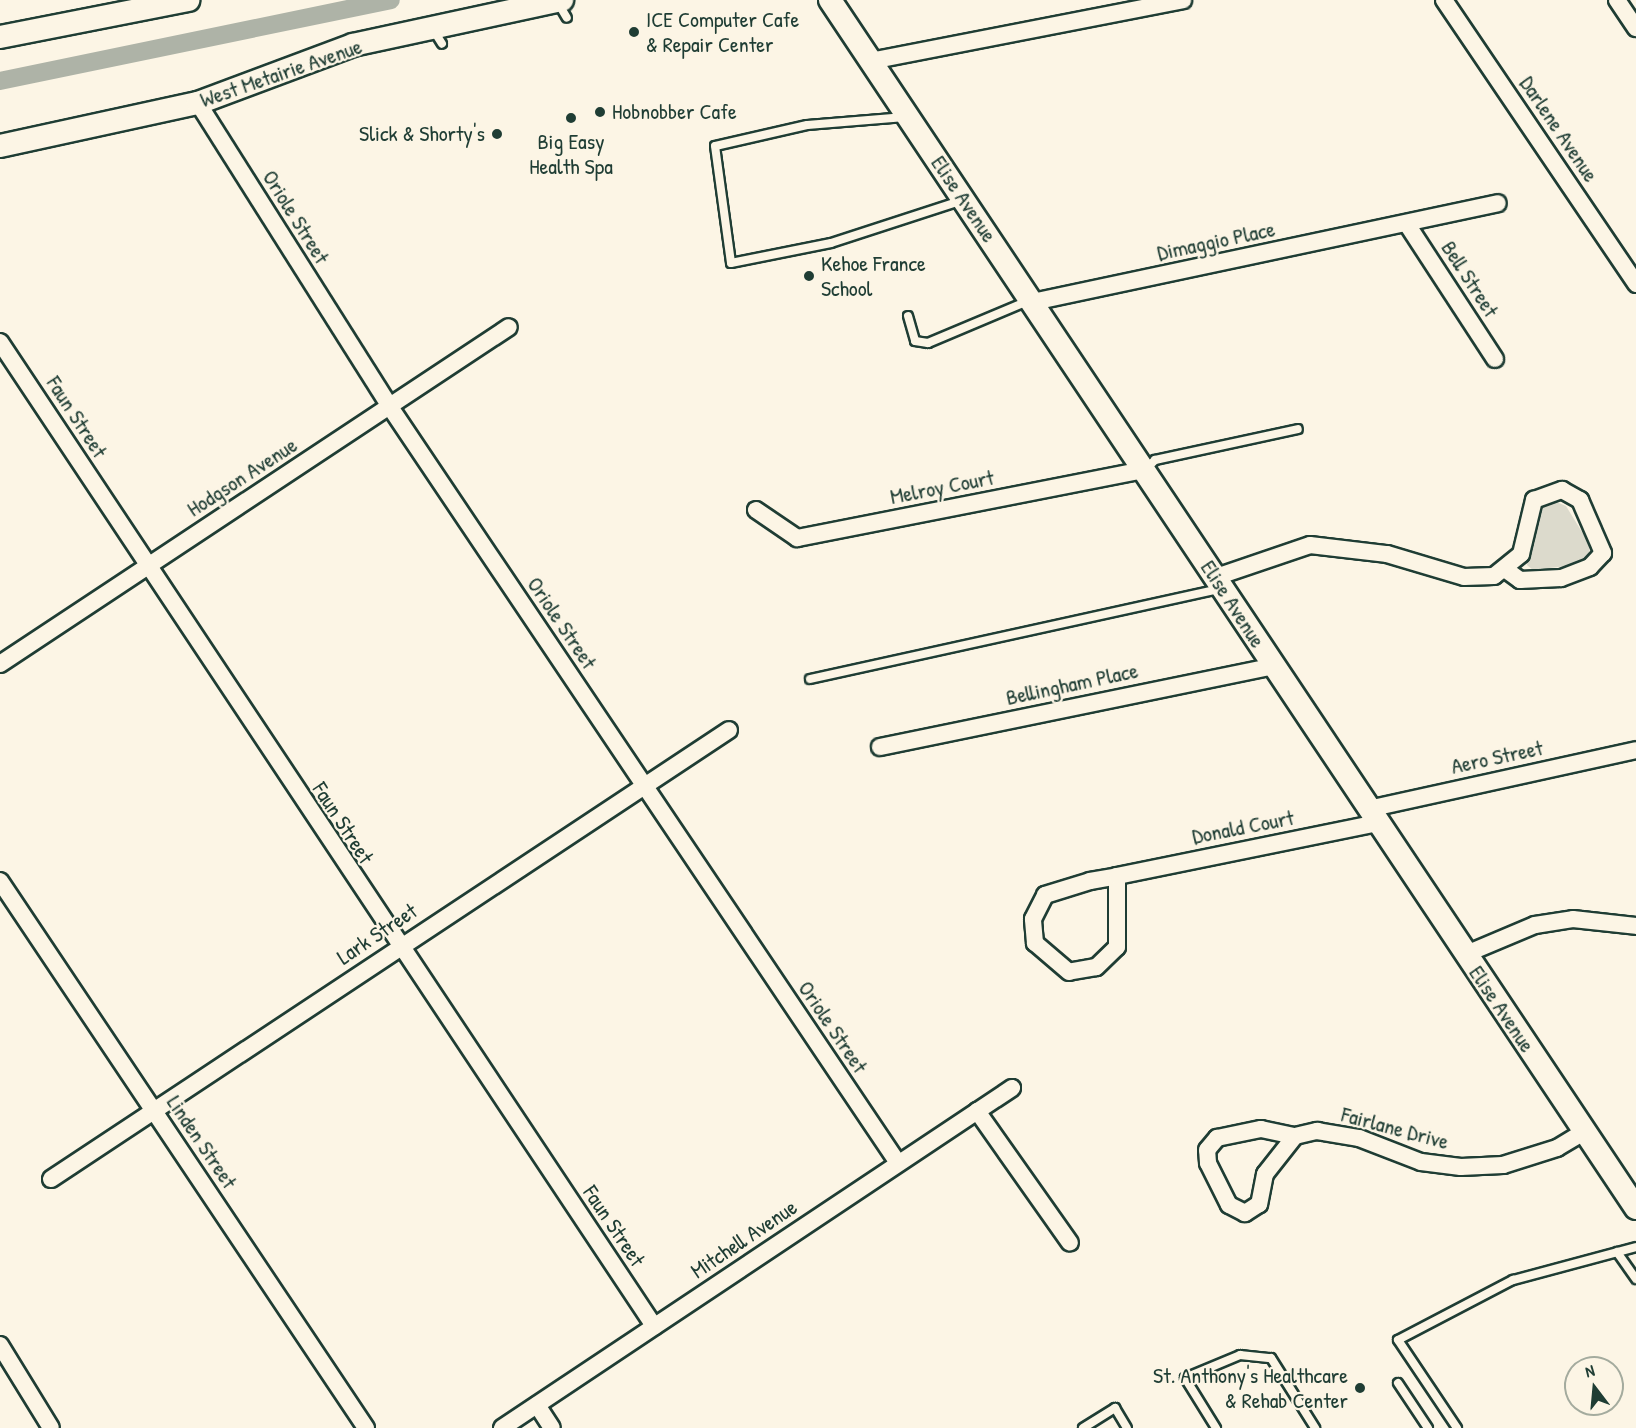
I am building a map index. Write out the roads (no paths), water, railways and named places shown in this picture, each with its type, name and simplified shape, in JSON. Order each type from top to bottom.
[{"type":"street","points":[[0,37],[188,0]]},
{"type":"street","name":"Elise Avenue","points":[[830,0],[1636,1208]]},
{"type":"street","points":[[870,61],[1183,0]]},
{"type":"street","name":"Darlene Avenue","points":[[1444,0],[1636,284]]},
{"type":"street","points":[[1617,0],[1636,28]]},
{"type":"street","name":"West Metairie Avenue","points":[[0,146],[198,103],[353,45],[437,36],[562,6]]},
{"type":"street","name":"Oriole Street","points":[[198,103],[390,407],[898,1163]]},
{"type":"street","name":"Dimaggio Place","points":[[1032,301],[1407,224],[1498,203]]},
{"type":"street","name":"Bell Street","points":[[1407,224],[1495,359]]},
{"type":"street","name":"Hodgson Avenue","points":[[0,664],[509,327]]},
{"type":"street","name":"Faun Street","points":[[0,342],[398,947],[654,1326]]},
{"type":"street","name":"Melroy Court","points":[[756,510],[797,538],[1144,470]]},
{"type":"street","points":[[1219,583],[1310,545],[1387,554],[1464,577],[1506,570],[1521,554],[1534,500],[1562,490],[1580,500],[1602,553],[1590,567],[1561,578],[1520,580],[1506,570]]},
{"type":"street","name":"Bellingham Place","points":[[880,747],[1273,666]]},
{"type":"street","name":"Lark Street","points":[[51,1179],[398,947],[729,730]]},
{"type":"street","name":"Aero Street","points":[[1373,816],[1636,750]]},
{"type":"street","name":"Donald Court","points":[[1117,876],[1117,947],[1096,967],[1069,972],[1035,943],[1034,920],[1045,896],[1117,876],[1373,816]]},
{"type":"street","name":"Linden Street","points":[[0,881],[366,1428]]},
{"type":"street","points":[[1466,954],[1535,925],[1573,919],[1636,926]]},
{"type":"street","name":"Mitchell Avenue","points":[[502,1428],[1012,1088]]},
{"type":"street","points":[[977,1111],[1070,1243]]},
{"type":"street","name":"Fairlane Drive","points":[[1296,1136],[1265,1174],[1259,1204],[1245,1213],[1229,1205],[1208,1163],[1207,1150],[1217,1138],[1261,1129],[1296,1136],[1317,1131],[1359,1138],[1422,1162],[1461,1167],[1503,1165],[1557,1148],[1585,1131]]},
{"type":"street","points":[[0,1345],[51,1428]]},
{"type":"street","points":[[537,1405],[552,1428]]},
{"type":"lane","points":[[908,116],[807,125],[715,146],[731,263],[831,243],[964,200]]},
{"type":"lane","points":[[908,316],[915,341],[928,343],[1032,301]]},
{"type":"lane","points":[[1144,470],[1155,459],[1298,429]]},
{"type":"lane","points":[[810,679],[1219,583]]},
{"type":"lane","points":[[1457,1428],[1398,1340],[1513,1280],[1636,1248]]},
{"type":"lane","points":[[1617,1252],[1636,1279]]},
{"type":"lane","points":[[1216,1428],[1185,1378],[1240,1355],[1272,1358],[1315,1428]]},
{"type":"lane","points":[[1398,1383],[1428,1428]]},
{"type":"lane","points":[[1083,1428],[1115,1408],[1127,1428]]},
{"type":"waterway","points":[[0,81],[391,0]]},
{"type":"place","name":"ICE Computer Cafe & Repair Center","points":[[634,32]]},
{"type":"place","name":"Hobnobber Cafe","points":[[600,112]]},
{"type":"place","name":"Big Easy Health Spa","points":[[571,118]]},
{"type":"place","name":"Slick & Shorty's","points":[[497,134]]},
{"type":"place","name":"Kehoe France School","points":[[809,276]]},
{"type":"place","name":"St. Anthony's Healthcare & Rehab Center","points":[[1360,1388]]}]
